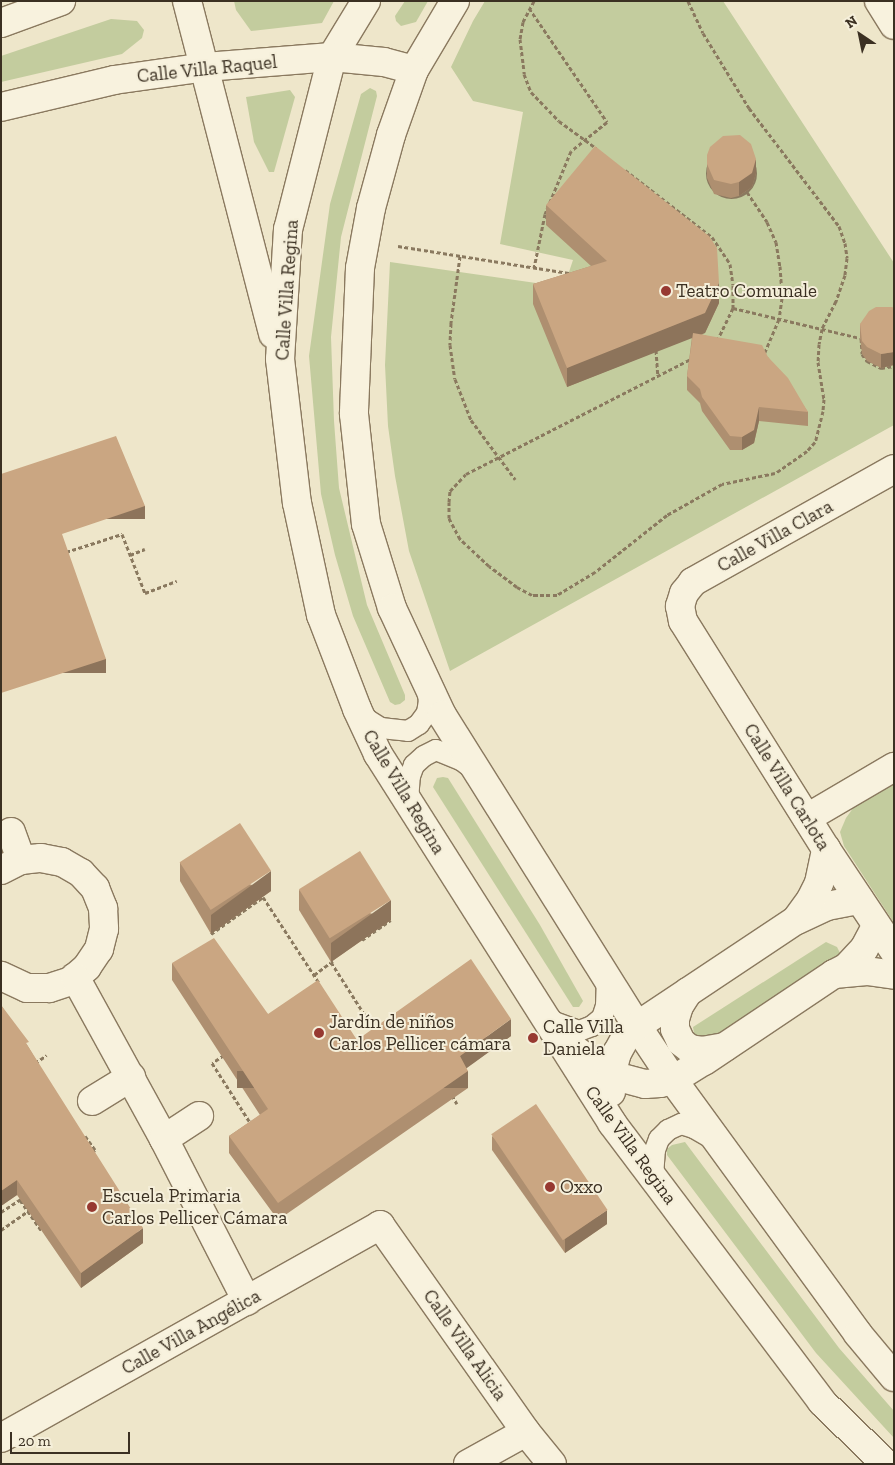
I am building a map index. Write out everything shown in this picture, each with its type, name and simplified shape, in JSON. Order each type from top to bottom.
[{"type":"street","points":[[1,23],[61,1]]},
{"type":"street","points":[[187,1],[280,359]]},
{"type":"street","name":"Calle Villa Regina","points":[[366,1],[332,57],[288,229],[280,359],[297,503],[321,615],[357,709],[378,754],[543,1015],[624,1137],[822,1402],[886,1464]]},
{"type":"street","points":[[455,1],[414,70],[389,144],[371,208],[360,268],[354,414],[366,524],[392,608],[442,716],[673,1080],[858,1334],[894,1377]]},
{"type":"street","points":[[878,1],[894,25]]},
{"type":"street","name":"Calle Villa Raquel","points":[[1,107],[114,80],[205,67],[332,57],[384,62],[414,70]]},
{"type":"street","name":"Calle Villa Clara","points":[[683,621],[680,606],[684,593],[693,582],[894,469]]},
{"type":"street","name":"Calle Villa Carlota","points":[[683,621],[826,849],[894,951]]},
{"type":"street","points":[[807,818],[894,767]]},
{"type":"street","points":[[1,976],[27,988],[49,988],[75,977],[87,968],[99,949],[104,929],[103,908],[94,888],[81,873],[62,862],[41,858],[11,865],[11,832]]},
{"type":"street","points":[[796,920],[811,899],[819,883],[826,849]]},
{"type":"street","points":[[624,1137],[611,1101],[611,1075],[617,1053],[626,1037],[638,1026],[796,920],[827,906],[859,900]]},
{"type":"street","points":[[543,1015],[571,1047],[611,1075],[645,1084],[673,1080],[846,968],[871,938],[876,926]]},
{"type":"street","points":[[834,974],[867,972],[894,975]]},
{"type":"street","points":[[75,977],[164,1139],[247,1301]]},
{"type":"street","points":[[611,984],[640,1004],[654,1007],[679,998]]},
{"type":"street","points":[[679,998],[675,1029],[682,1042],[690,1049],[714,1054]]},
{"type":"street","points":[[702,1118],[694,1088],[696,1075],[714,1054]]},
{"type":"street","points":[[92,1101],[131,1077]]},
{"type":"street","points":[[164,1139],[199,1116]]},
{"type":"street","name":"Calle Villa Angélica","points":[[1,1438],[380,1225]]},
{"type":"street","name":"Calle Villa Alicia","points":[[380,1225],[526,1432],[552,1464]]},
{"type":"street","points":[[468,1464],[526,1432]]},
{"type":"lane","points":[[357,709],[368,720],[381,728],[408,731],[419,724],[426,713],[429,701],[426,681]]},
{"type":"lane","points":[[408,802],[410,776],[414,765],[424,756],[436,750],[461,760],[479,773]]},
{"type":"lane","points":[[543,1015],[554,1022],[579,1032],[592,1026],[602,1018],[611,984]]},
{"type":"lane","points":[[654,1177],[655,1150],[659,1139],[668,1130],[681,1124],[706,1134],[722,1147]]},
{"type":"path","points":[[534,1],[523,22],[520,52],[531,92],[559,121],[599,150]]},
{"type":"path","points":[[688,1],[703,34],[749,108],[811,187],[843,233],[847,258],[845,275],[836,301],[822,329],[818,362],[824,411],[815,442],[807,451],[775,473],[722,484],[666,515],[595,572],[557,595],[532,595],[516,587],[469,549],[452,528],[449,518],[449,502],[453,486],[466,474],[696,355]]},
{"type":"path","points":[[529,8],[607,122],[571,151],[545,214],[534,268]]},
{"type":"path","points":[[740,149],[751,158],[756,173],[752,187],[747,192],[731,198],[715,191],[707,178],[707,169],[716,154],[722,150],[740,149]]},
{"type":"path","points":[[621,167],[712,237],[730,264],[733,285],[733,308],[726,326],[714,343]]},
{"type":"path","points":[[747,192],[767,222],[776,242],[782,298],[779,319],[762,359]]},
{"type":"path","points":[[702,236],[706,232]]},
{"type":"path","points":[[365,241],[569,273]]},
{"type":"path","points":[[460,256],[450,344],[455,379],[471,420],[515,479]]},
{"type":"path","points":[[733,308],[860,338]]},
{"type":"path","points":[[864,331],[860,338],[862,354],[867,361],[881,368],[894,366]]},
{"type":"path","points":[[656,346],[655,356],[658,376]]},
{"type":"path","points":[[120,528],[145,593],[177,581]]},
{"type":"path","points":[[57,556],[122,534]]},
{"type":"path","points":[[130,555],[145,549]]},
{"type":"path","points":[[211,934],[263,897],[323,989]]},
{"type":"path","points":[[361,941],[391,920]]},
{"type":"path","points":[[314,975],[338,957]]},
{"type":"path","points":[[331,962],[380,1039]]},
{"type":"path","points":[[227,1053],[212,1063],[253,1128]]},
{"type":"path","points":[[29,1068],[47,1055]]},
{"type":"path","points":[[36,1063],[41,1070]]},
{"type":"path","points":[[449,1090],[457,1104]]},
{"type":"path","points":[[80,1129],[95,1150],[87,1156]]},
{"type":"path","points":[[1,1212],[28,1195]]},
{"type":"path","points":[[20,1200],[42,1231]]},
{"type":"path","points":[[1,1230],[35,1206]]},
{"type":"green space","points":[[234,1],[334,1],[322,23],[251,31],[236,10]]},
{"type":"green space","points":[[405,1],[428,1],[416,22],[401,26],[396,21],[395,16]]},
{"type":"green space","points":[[485,1],[723,1],[894,263],[894,425],[450,671],[409,551],[395,476],[388,426],[385,365],[390,262],[564,287],[573,260],[500,244],[523,112],[473,101],[451,67],[473,21]]},
{"type":"green space","points":[[111,19],[137,21],[144,30],[142,38],[122,54],[1,82],[1,56]]},
{"type":"green space","points":[[370,88],[376,91],[377,96],[341,237],[331,337],[334,421],[339,488],[367,605],[405,695],[405,700],[395,705],[390,702],[353,616],[335,555],[321,494],[309,356],[330,204],[361,94]]},
{"type":"green space","points":[[290,90],[295,97],[274,172],[269,172],[254,142],[246,97]]},
{"type":"green space","points":[[437,778],[448,778],[540,925],[583,1001],[579,1007],[573,1007],[433,787]]},
{"type":"green space","points":[[894,783],[894,923],[844,846],[840,832],[846,818],[856,804]]},
{"type":"green space","points":[[826,942],[837,947],[840,953],[839,958],[705,1046],[695,1039],[693,1027]]},
{"type":"green space","points":[[685,1142],[839,1348],[894,1411],[894,1438],[816,1353],[667,1155],[667,1149],[672,1145]]},
{"type":"building","points":[[740,135],[751,144],[756,159],[752,173],[739,182],[731,184],[714,180],[707,164],[707,155],[710,147],[723,136]]},
{"type":"building","points":[[595,146],[709,236],[717,248],[719,283],[705,313],[567,368],[533,284],[607,261],[546,205]]},
{"type":"building","points":[[876,307],[894,308],[894,352],[881,354],[867,347],[862,341],[860,324],[869,311]]},
{"type":"building","points":[[693,333],[762,345],[768,357],[788,378],[808,412],[759,407],[754,430],[742,437],[730,436],[702,397],[700,389],[687,376]]},
{"type":"building","points":[[116,436],[145,506],[62,534],[106,659],[1,693],[1,474]]},
{"type":"building","points":[[240,823],[271,871],[211,910],[180,862]]},
{"type":"building","points":[[360,851],[391,900],[330,938],[299,889]]},
{"type":"building","points":[[214,938],[268,1014],[318,980],[357,1040],[471,959],[511,1019],[460,1056],[468,1071],[278,1203],[229,1136],[268,1109],[172,963]]},
{"type":"building","points":[[1,1005],[29,1042],[26,1043],[143,1228],[81,1273],[17,1180],[1,1191]]},
{"type":"building","name":"Oxxo","points":[[536,1104],[608,1210],[563,1240],[491,1134]]},
{"type":"place","name":"Teatro Comunale","points":[[666,291]]},
{"type":"place","name":"Jardín de niños Carlos Pellicer cámara","points":[[319,1033]]},
{"type":"place","name":"Calle Villa Daniela","points":[[533,1038]]},
{"type":"place","name":"Oxxo","points":[[550,1187]]},
{"type":"place","name":"Escuela Primaria Carlos Pellicer Cámara","points":[[92,1207]]}]
